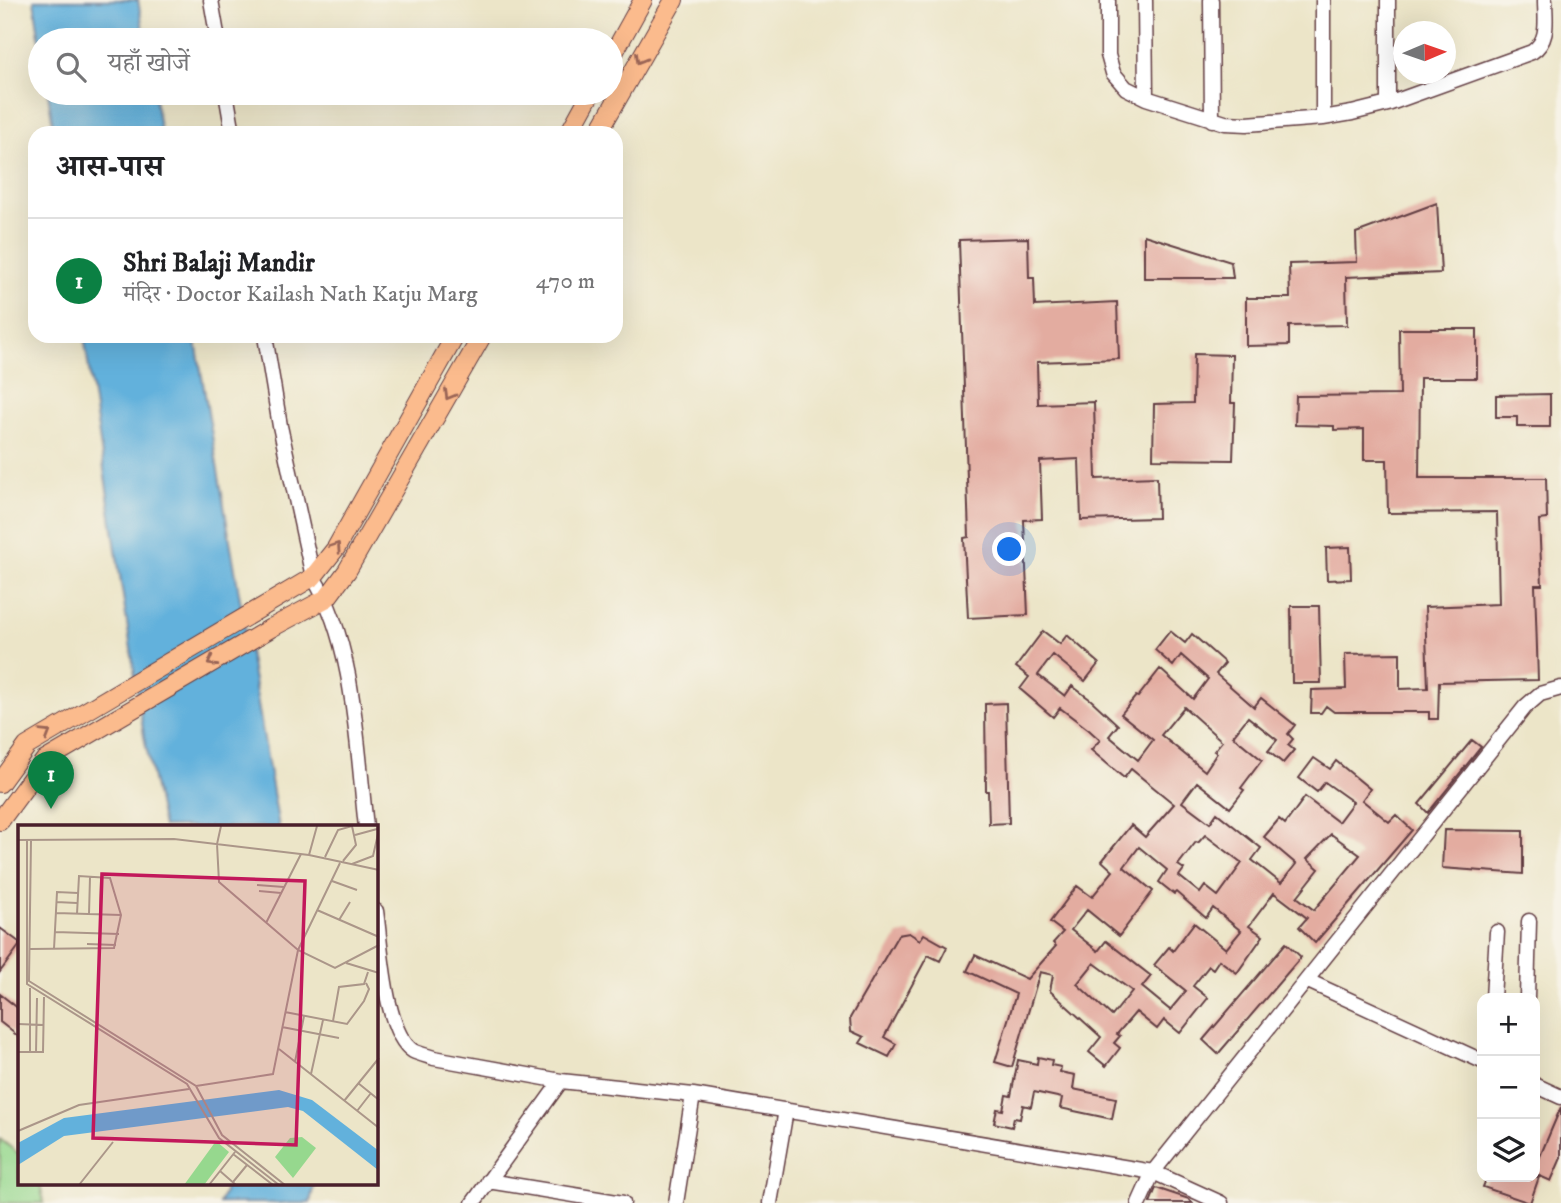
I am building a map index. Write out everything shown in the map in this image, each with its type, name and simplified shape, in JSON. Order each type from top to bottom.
[{"type":"main road","points":[[623,36],[643,0]]},
{"type":"main road","points":[[623,89],[674,0]]},
{"type":"main road","points":[[573,126],[584,105]]},
{"type":"main road","points":[[602,126],[614,105]]},
{"type":"main road","points":[[0,783],[27,746],[313,577],[336,548],[451,343]]},
{"type":"main road","points":[[0,821],[44,761],[327,598],[347,571],[478,343]]},
{"type":"street","points":[[211,0],[216,28]]},
{"type":"street","points":[[1108,0],[1108,55],[1113,73],[1126,88],[1146,99],[1212,120],[1247,124],[1323,118],[1388,104],[1532,52],[1541,47],[1545,39],[1545,0]]},
{"type":"street","points":[[1145,0],[1146,99]]},
{"type":"street","points":[[1211,0],[1212,120]]},
{"type":"street","points":[[1323,0],[1323,118]]},
{"type":"street","points":[[1388,0],[1388,104]]},
{"type":"street","points":[[228,105],[232,126]]},
{"type":"street","points":[[266,343],[280,426],[313,577],[327,598],[349,686],[366,825]]},
{"type":"street","points":[[1139,1203],[1153,1172],[1525,707],[1540,694],[1561,688]]},
{"type":"street","points":[[1527,993],[1529,921]]},
{"type":"street","points":[[378,925],[391,1016],[401,1038],[414,1051],[434,1058],[561,1081],[693,1095],[1153,1172],[1222,1203]]},
{"type":"street","points":[[1493,993],[1497,932]]},
{"type":"street","points":[[1308,981],[1477,1059]]},
{"type":"street","points":[[473,1203],[561,1081]]},
{"type":"street","points":[[1540,1087],[1561,1097]]},
{"type":"street","points":[[676,1203],[693,1095]]},
{"type":"street","points":[[770,1203],[786,1110]]},
{"type":"street","points":[[488,1181],[623,1203]]},
{"type":"green space","points":[[0,1139],[18,1153],[18,1186],[40,1186],[44,1203],[0,1203]]},
{"type":"water","points":[[34,0],[138,0],[143,28],[38,28]]},
{"type":"water","points":[[50,105],[156,105],[160,126],[53,126]]},
{"type":"water","points":[[85,343],[196,343],[279,825],[163,825],[144,736]]},
{"type":"water","points":[[224,1186],[314,1186],[310,1203],[219,1203]]},
{"type":"building","points":[[1437,203],[1441,273],[1346,277],[1347,325],[1289,326],[1289,345],[1246,346],[1246,298],[1290,298],[1289,264],[1357,262],[1356,233]]},
{"type":"building","points":[[1144,235],[1231,262],[1233,278],[1144,278]]},
{"type":"building","points":[[1028,238],[1029,278],[1034,278],[1035,306],[1117,302],[1119,359],[1037,362],[1038,404],[1094,402],[1096,479],[1157,477],[1158,518],[1081,520],[1079,459],[1040,461],[1042,519],[1024,520],[1028,615],[968,618],[964,538],[969,537],[959,240]]},
{"type":"building","points":[[1399,329],[1477,329],[1477,378],[1420,378],[1419,478],[1546,478],[1547,519],[1539,520],[1542,585],[1535,585],[1538,680],[1439,682],[1438,719],[1429,719],[1429,712],[1334,712],[1326,706],[1321,713],[1311,713],[1312,690],[1346,689],[1345,654],[1400,653],[1400,689],[1428,688],[1425,607],[1499,604],[1497,512],[1388,513],[1387,460],[1364,460],[1364,429],[1334,430],[1334,426],[1295,425],[1296,396],[1400,395]]},
{"type":"building","points":[[1194,354],[1232,355],[1231,403],[1235,403],[1233,460],[1153,459],[1154,404],[1193,403]]},
{"type":"building","points":[[1550,394],[1550,427],[1517,427],[1517,417],[1496,417],[1496,395]]},
{"type":"building","points":[[1350,547],[1351,579],[1327,580],[1326,548]]},
{"type":"building","points":[[1291,606],[1319,606],[1321,683],[1292,683]]},
{"type":"building","points":[[1043,631],[1060,644],[1067,635],[1099,663],[1085,681],[1053,655],[1038,675],[1065,696],[1072,686],[1091,700],[1118,725],[1109,736],[1138,760],[1153,740],[1121,714],[1160,669],[1193,699],[1208,679],[1181,655],[1173,666],[1155,650],[1170,631],[1185,643],[1192,634],[1225,663],[1216,674],[1254,707],[1261,698],[1295,725],[1288,734],[1293,739],[1288,745],[1294,750],[1283,763],[1268,751],[1277,740],[1248,717],[1233,736],[1262,760],[1241,788],[1244,790],[1230,808],[1197,782],[1182,802],[1210,823],[1217,813],[1261,848],[1252,860],[1281,883],[1296,864],[1264,837],[1279,819],[1285,824],[1305,797],[1338,822],[1353,802],[1325,782],[1317,792],[1299,778],[1314,758],[1330,769],[1336,761],[1370,789],[1362,800],[1389,822],[1396,815],[1412,830],[1315,943],[1299,927],[1307,918],[1274,893],[1249,926],[1263,936],[1237,973],[1219,960],[1213,969],[1209,966],[1193,986],[1208,998],[1180,1033],[1164,1020],[1157,1029],[1136,1012],[1117,1034],[1120,1036],[1114,1043],[1120,1048],[1106,1066],[1089,1052],[1101,1037],[1050,991],[1053,975],[1040,972],[1012,1067],[995,1062],[1016,994],[967,971],[975,955],[1027,979],[1056,946],[1053,943],[1063,932],[1050,922],[1077,886],[1092,897],[1113,871],[1102,861],[1131,825],[1145,837],[1174,804],[1131,769],[1124,778],[1091,750],[1100,740],[1089,730],[1060,708],[1053,717],[1020,689],[1029,677],[1016,667]],"holes":[[[1184,707],[1222,741],[1205,771],[1161,735]],[[1331,834],[1360,855],[1314,910],[1297,897],[1319,869],[1307,859]],[[1205,835],[1242,863],[1218,896],[1205,886],[1200,893],[1179,876],[1184,869],[1178,865],[1196,842]],[[1139,847],[1167,870],[1159,882],[1174,894],[1176,892],[1206,918],[1213,908],[1241,931],[1226,949],[1194,923],[1173,951],[1169,947],[1154,965],[1186,991],[1170,1010],[1142,987],[1151,976],[1106,941],[1098,951],[1071,930],[1087,910],[1119,936],[1153,891],[1124,867]],[[1094,963],[1132,991],[1112,1016],[1077,984]]]},
{"type":"building","points":[[1006,703],[1009,823],[989,824],[985,704]]},
{"type":"building","points":[[1472,740],[1481,747],[1428,813],[1419,804]]},
{"type":"building","points":[[1444,830],[1523,831],[1523,874],[1442,868]]},
{"type":"building","points":[[0,928],[18,941],[18,947],[0,972]]},
{"type":"building","points":[[909,933],[920,940],[924,934],[947,947],[940,961],[928,955],[884,1037],[896,1044],[889,1057],[860,1043],[864,1037],[851,1031],[850,1018],[898,935]]},
{"type":"building","points":[[1286,943],[1301,957],[1218,1054],[1203,1040]]},
{"type":"building","points":[[0,994],[18,1008],[18,1036],[0,1022]]},
{"type":"building","points":[[1038,1057],[1052,1060],[1051,1065],[1061,1067],[1060,1072],[1075,1075],[1073,1089],[1116,1098],[1112,1119],[1060,1108],[1062,1098],[1034,1092],[1031,1107],[1023,1105],[1020,1119],[1014,1118],[1012,1127],[994,1123],[997,1109],[1003,1110],[1006,1095],[1011,1096],[1018,1060],[1037,1064]]},
{"type":"building","points":[[1561,1107],[1561,1158],[1551,1181],[1540,1176],[1540,1156]]},
{"type":"building","points":[[1485,1182],[1537,1182],[1530,1203],[1483,1187]]},
{"type":"building","points":[[1156,1188],[1189,1199],[1193,1203],[1150,1203]]},
{"type":"place","name":"Shri Balaji Mandir","points":[[51,809]]}]
